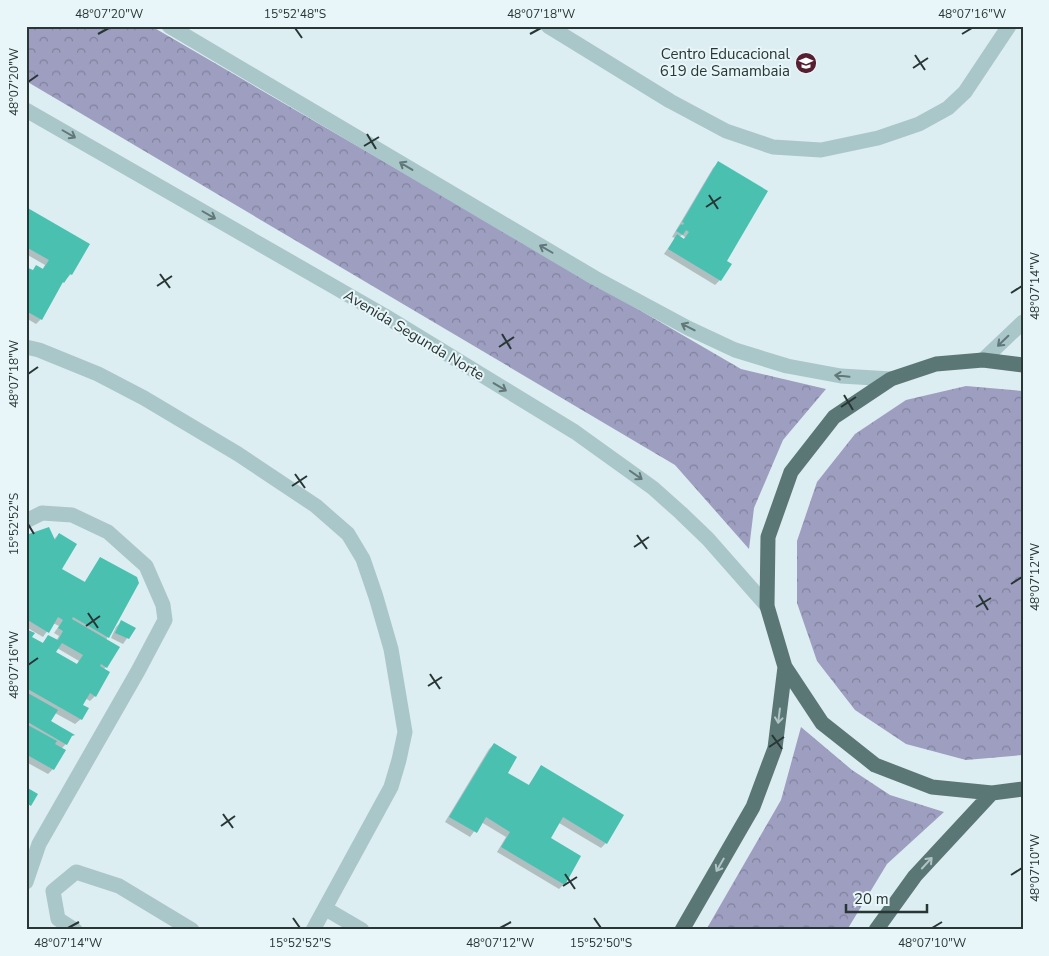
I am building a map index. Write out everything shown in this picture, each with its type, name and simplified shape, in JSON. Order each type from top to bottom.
[{"type":"main road","points":[[1023,365],[983,360],[936,364],[891,379],[834,417],[791,472],[768,537],[767,606],[785,667],[822,723],[875,764],[932,787],[992,793],[1023,788]]},
{"type":"main road","points":[[682,930],[753,807],[775,748],[785,667]]},
{"type":"main road","points":[[876,930],[915,876],[992,793]]},
{"type":"street","points":[[169,26],[594,278],[688,328],[735,350],[788,366],[841,376],[891,379]]},
{"type":"street","points":[[548,26],[670,101],[726,131],[773,147],[821,150],[878,138],[919,124],[948,108],[965,92],[1009,26]]},
{"type":"street","name":"Avenida Segunda Norte","points":[[26,110],[385,316],[575,432],[653,488],[681,512],[708,538],[767,606]]},
{"type":"street","points":[[983,360],[1023,322]]},
{"type":"street","points":[[26,347],[39,350],[98,374],[144,398],[238,454],[316,506],[348,534],[363,559],[391,649],[405,732],[400,760],[391,787],[326,910],[313,930]]},
{"type":"street","points":[[26,521],[42,513],[72,515],[108,532],[146,566],[163,605],[165,620],[39,844],[26,882]]},
{"type":"street","points":[[76,930],[58,919],[53,890],[76,872],[119,886],[192,930]]},
{"type":"street","points":[[326,910],[362,930]]},
{"type":"green space","points":[[26,26],[151,26],[741,369],[826,389],[783,440],[754,508],[749,549],[675,465],[26,81]]},
{"type":"green space","points":[[966,386],[1023,391],[1023,755],[966,760],[906,744],[855,710],[817,661],[797,603],[797,541],[817,482],[855,434],[906,400]]},
{"type":"green space","points":[[801,727],[852,770],[890,795],[944,812],[887,864],[847,930],[706,930],[781,800]]},
{"type":"building","points":[[718,161],[768,191],[727,261],[732,264],[721,281],[668,249],[677,234],[684,239],[689,232],[686,230],[683,235],[676,231],[681,224],[683,225],[684,223],[682,222]]},
{"type":"building","points":[[26,207],[90,244],[72,275],[70,274],[63,282],[42,320],[26,311],[26,267],[33,270],[36,265],[43,269],[49,260],[26,247]]},
{"type":"building","points":[[49,527],[55,540],[59,533],[77,544],[62,569],[85,582],[100,557],[137,577],[139,583],[109,638],[73,617],[72,619],[120,647],[107,668],[101,664],[100,666],[110,672],[96,697],[90,693],[83,705],[89,708],[82,720],[26,688],[28,669],[26,629],[35,633],[32,637],[43,643],[48,635],[58,640],[63,631],[58,628],[63,620],[58,617],[49,633],[26,619],[26,535]],"holes":[[[62,643],[83,655],[77,664],[56,652]]]},
{"type":"building","points":[[121,620],[136,628],[129,639],[115,633]]},
{"type":"building","points":[[26,692],[58,710],[51,721],[75,735],[72,736],[67,745],[26,721]]},
{"type":"building","points":[[26,724],[57,741],[55,744],[66,750],[54,770],[29,756],[26,760]]},
{"type":"building","points":[[494,743],[517,757],[508,773],[529,785],[541,765],[624,815],[607,844],[563,817],[551,838],[581,856],[565,885],[501,847],[510,832],[486,817],[477,833],[449,817]]},
{"type":"building","points":[[26,787],[38,794],[31,806],[26,803]]},
{"type":"place","name":"Centro Educacional 619 de Samambaia","points":[[806,63]]}]
